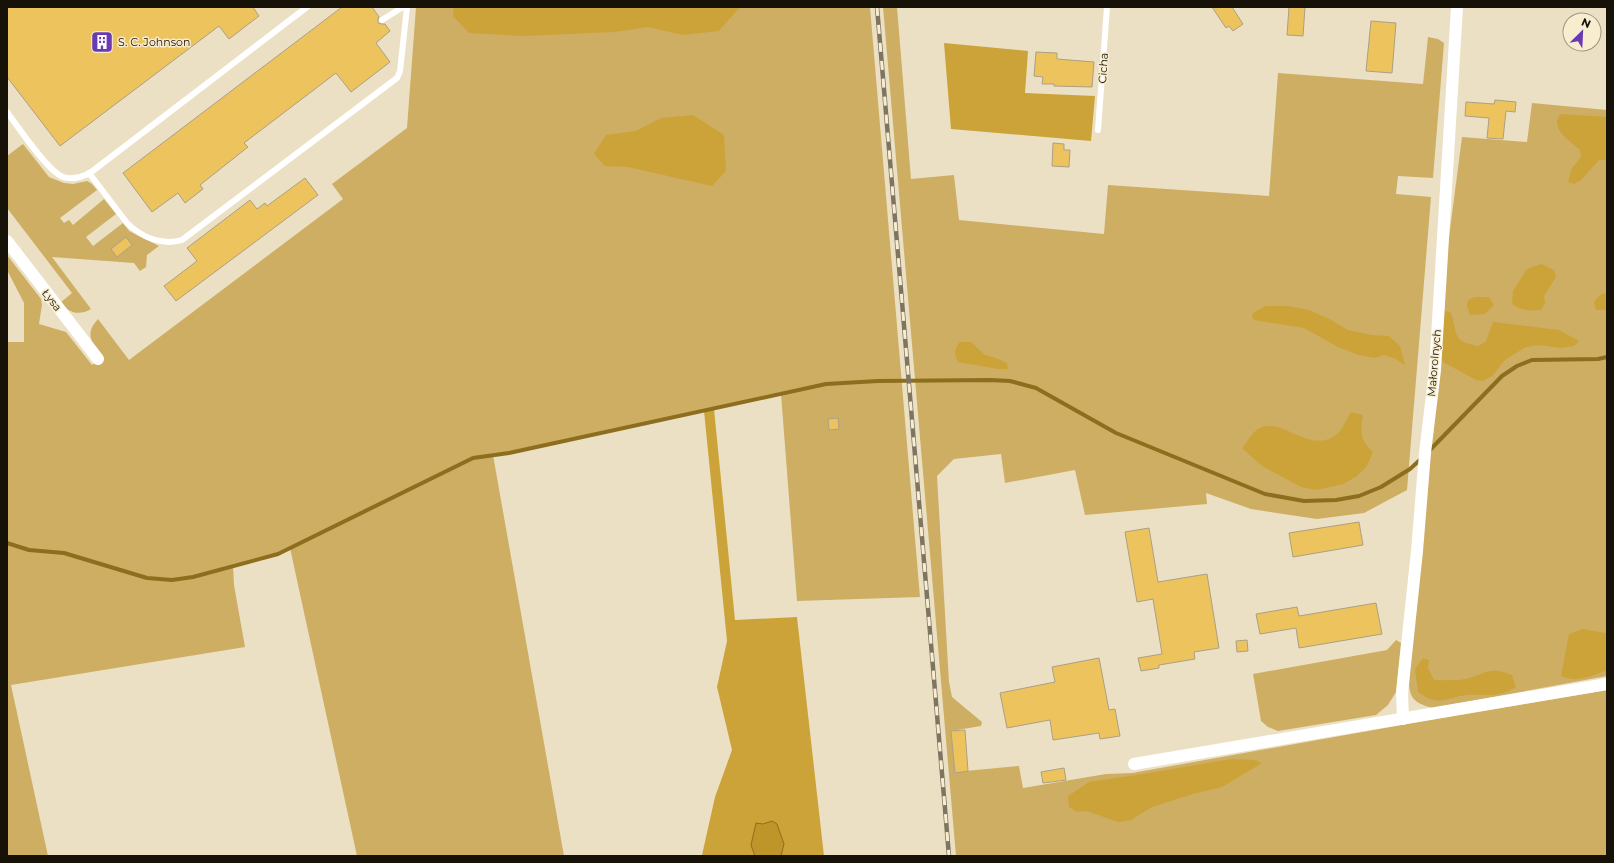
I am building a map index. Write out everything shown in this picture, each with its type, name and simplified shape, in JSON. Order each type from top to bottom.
[{"type":"street","name":"Małorolnych","points":[[1403,718],[1402,693],[1417,551],[1425,453],[1435,370],[1457,7]]},
{"type":"street","name":"Łysa","points":[[7,242],[98,359]]},
{"type":"street","points":[[1134,764],[1607,684]]},
{"type":"lane","points":[[7,112],[54,172],[66,178],[77,178],[89,173],[307,7]]},
{"type":"lane","points":[[382,20],[403,7]]},
{"type":"lane","points":[[89,173],[127,223],[134,229],[160,242],[182,240],[397,78],[400,71],[407,7]]},
{"type":"lane","name":"Cicha","points":[[1098,130],[1107,7]]},
{"type":"shaded area","points":[[416,7],[870,7],[920,597],[797,601],[781,394],[493,455],[564,856],[357,856],[290,548],[278,554],[233,566],[234,585],[245,647],[11,685],[48,856],[7,856],[7,342],[24,342],[24,303],[7,270],[7,255],[41,299],[42,305],[39,324],[66,332],[92,365],[102,357],[95,347],[90,334],[91,329],[98,319],[129,360],[343,199],[332,184],[407,128]]},
{"type":"shaded area","points":[[454,7],[740,7],[719,31],[683,35],[648,27],[615,32],[524,36],[469,33],[453,16]]},
{"type":"shaded area","points":[[883,7],[897,7],[911,179],[954,175],[959,220],[1104,234],[1108,185],[1269,196],[1278,73],[1423,84],[1428,37],[1438,39],[1444,43],[1433,178],[1398,176],[1396,194],[1431,197],[1407,490],[1364,513],[1317,519],[1251,509],[1206,493],[1207,504],[1085,515],[1075,470],[1005,483],[1001,454],[954,459],[937,476],[949,682],[952,697],[982,722],[981,726],[951,731],[955,772],[1019,766],[1023,788],[1106,774],[1132,773],[1607,690],[1607,856],[956,856]]},
{"type":"shaded area","points":[[944,43],[1028,51],[1025,93],[1095,96],[1091,141],[951,129]]},
{"type":"shaded area","points":[[1532,103],[1607,110],[1607,676],[1433,708],[1418,703],[1412,697],[1409,682],[1444,276],[1462,137],[1527,142]]},
{"type":"shaded area","points":[[1561,114],[1607,117],[1607,160],[1599,160],[1581,180],[1574,184],[1568,182],[1572,168],[1581,157],[1580,150],[1562,134],[1559,129],[1557,124]]},
{"type":"shaded area","points":[[693,115],[724,135],[726,171],[712,186],[628,167],[605,166],[594,154],[606,135],[636,131],[661,118]]},
{"type":"shaded area","points":[[23,144],[49,177],[64,183],[73,184],[87,181],[92,184],[97,190],[60,218],[64,223],[69,220],[73,225],[104,199],[116,214],[86,237],[93,246],[123,223],[129,231],[159,246],[147,255],[146,267],[140,271],[134,263],[52,257],[91,309],[78,313],[63,306],[60,303],[72,293],[7,208],[7,156]],"holes":[[[126,237],[132,245],[117,257],[111,249]]]},
{"type":"shaded area","points":[[1541,264],[1554,270],[1556,277],[1544,296],[1545,303],[1541,310],[1526,310],[1512,304],[1513,291],[1527,269]]},
{"type":"shaded area","points":[[1607,293],[1607,310],[1596,310],[1594,302],[1601,294]]},
{"type":"shaded area","points":[[1475,297],[1489,297],[1494,305],[1485,314],[1470,315],[1467,306],[1468,300]]},
{"type":"shaded area","points":[[1266,306],[1288,306],[1309,310],[1348,330],[1371,335],[1389,336],[1400,346],[1405,365],[1396,359],[1384,355],[1374,358],[1359,355],[1338,347],[1304,328],[1254,320],[1252,315],[1253,313]]},
{"type":"shaded area","points":[[1443,310],[1451,313],[1459,339],[1469,344],[1478,346],[1486,341],[1493,322],[1559,330],[1579,341],[1574,346],[1561,348],[1539,345],[1526,347],[1506,359],[1492,376],[1483,381],[1476,380],[1443,362],[1438,353]]},
{"type":"shaded area","points":[[960,342],[971,342],[985,355],[1007,363],[1008,369],[998,369],[958,362],[955,351]]},
{"type":"shaded area","points":[[714,409],[735,620],[797,617],[824,856],[699,856],[702,855],[715,797],[732,750],[717,687],[727,641],[704,411]]},
{"type":"shaded area","points":[[1351,412],[1363,415],[1361,431],[1363,440],[1373,452],[1367,466],[1357,476],[1343,484],[1317,490],[1301,487],[1262,466],[1242,448],[1258,429],[1267,426],[1277,427],[1309,439],[1319,441],[1330,439],[1340,431]]},
{"type":"shaded area","points":[[1583,629],[1605,633],[1607,630],[1607,670],[1578,679],[1561,676],[1569,634]]},
{"type":"shaded area","points":[[1396,640],[1401,643],[1396,692],[1388,705],[1376,715],[1278,731],[1268,727],[1261,721],[1253,674],[1387,650]]},
{"type":"shaded area","points":[[1423,658],[1429,660],[1428,668],[1434,680],[1462,680],[1488,671],[1498,671],[1512,675],[1516,687],[1504,693],[1498,694],[1468,695],[1437,701],[1432,700],[1418,692],[1415,669]]},
{"type":"shaded area","points":[[1231,759],[1255,760],[1262,763],[1222,787],[1193,794],[1152,807],[1131,820],[1118,822],[1087,811],[1077,812],[1069,807],[1068,796],[1089,782]]},
{"type":"shaded area","points":[[772,821],[777,824],[784,844],[781,856],[755,856],[751,845],[756,823],[763,824]]},
{"type":"building","name":"S. C. Johnson","points":[[7,7],[253,7],[259,16],[229,39],[219,26],[60,146],[7,77]]},
{"type":"building","points":[[342,7],[372,7],[379,17],[378,23],[385,24],[390,31],[376,43],[390,62],[351,92],[336,73],[244,143],[248,147],[200,185],[203,189],[185,203],[178,193],[152,212],[123,173]]},
{"type":"building","points":[[1212,7],[1232,7],[1243,24],[1233,31],[1229,26],[1226,28]]},
{"type":"building","points":[[1289,7],[1305,7],[1303,36],[1287,35]]},
{"type":"building","points":[[1371,21],[1396,23],[1392,73],[1366,71]]},
{"type":"building","points":[[1036,52],[1057,53],[1057,59],[1094,62],[1092,87],[1054,86],[1054,84],[1042,84],[1043,77],[1034,76]]},
{"type":"building","points":[[1495,100],[1516,102],[1515,112],[1506,111],[1503,139],[1487,138],[1489,118],[1465,116],[1466,102],[1494,104]]},
{"type":"building","points":[[1053,143],[1064,144],[1064,150],[1070,150],[1069,167],[1052,166]]},
{"type":"building","points":[[305,178],[318,195],[176,301],[164,286],[197,261],[187,248],[250,200],[257,209],[265,203],[267,206]]},
{"type":"building","points":[[126,237],[132,245],[117,257],[111,249]]},
{"type":"building","points":[[838,418],[839,429],[829,430],[828,419]]},
{"type":"building","points":[[1359,522],[1363,545],[1293,557],[1289,533]]},
{"type":"building","points":[[1149,528],[1158,582],[1207,574],[1219,648],[1194,652],[1195,659],[1159,665],[1159,668],[1141,671],[1138,658],[1162,654],[1153,599],[1137,602],[1125,532]]},
{"type":"building","points":[[1376,603],[1382,634],[1299,648],[1296,628],[1260,634],[1256,614],[1297,607],[1299,616]]},
{"type":"building","points":[[1247,640],[1248,651],[1237,652],[1236,641]]},
{"type":"building","points":[[1099,658],[1109,710],[1115,709],[1120,736],[1100,739],[1099,733],[1053,740],[1050,720],[1007,728],[1000,693],[1055,682],[1052,667]]},
{"type":"building","points":[[965,730],[968,771],[955,773],[951,731]]},
{"type":"building","points":[[1064,768],[1066,780],[1043,783],[1041,772]]},
{"type":"waterway","points":[[1428,452],[1502,376],[1517,366],[1532,360],[1598,359],[1607,357]]},
{"type":"waterway","points":[[7,543],[29,550],[64,553],[147,578],[172,580],[193,577],[278,554],[473,458],[509,453],[826,384],[878,381],[1010,381],[1036,388],[1116,433],[1265,494],[1304,501],[1336,500],[1359,496],[1381,487],[1410,469],[1422,458]]},
{"type":"railway","points":[[877,7],[949,856]]},
{"type":"place","name":"S. C. Johnson","points":[[102,42]]}]
